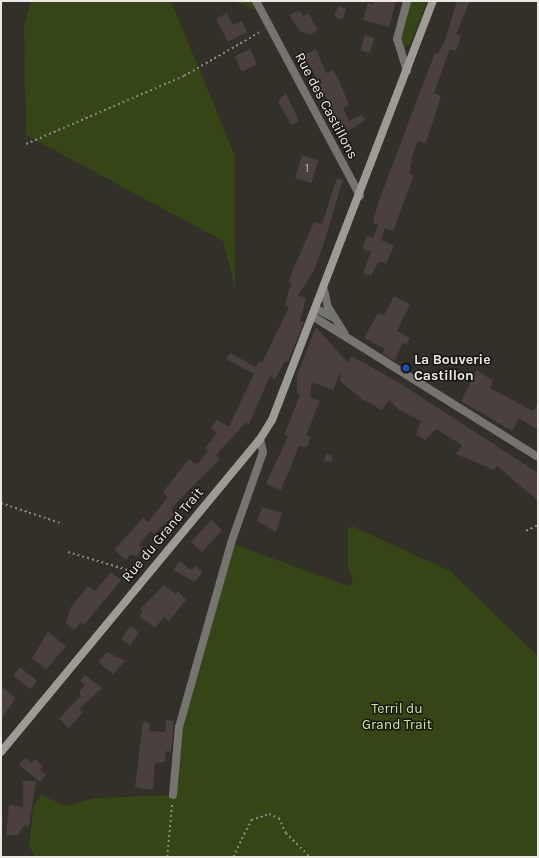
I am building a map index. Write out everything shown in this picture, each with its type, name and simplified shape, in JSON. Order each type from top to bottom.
[{"type":"street","name":"Rue des Castillons","points":[[256,1],[360,196]]},
{"type":"street","points":[[407,1],[398,39],[407,71]]},
{"type":"street","name":"Rue du Grand Trait","points":[[1,752],[260,439],[281,401],[433,1]]},
{"type":"street","points":[[324,290],[333,318],[352,341]]},
{"type":"street","points":[[315,313],[333,318]]},
{"type":"street","points":[[315,313],[352,341],[538,458]]},
{"type":"street","points":[[173,795],[179,727],[231,544],[263,452],[260,439]]},
{"type":"path","points":[[26,144],[184,76],[269,27]]},
{"type":"path","points":[[1,503],[63,524]]},
{"type":"path","points":[[526,531],[538,525]]},
{"type":"path","points":[[68,552],[146,576]]},
{"type":"path","points":[[167,857],[173,795]]},
{"type":"path","points":[[233,857],[251,820],[269,814],[279,818],[286,833],[310,857]]},
{"type":"green space","points":[[31,1],[171,1],[235,156],[235,287],[223,241],[26,135],[24,27]]},
{"type":"green space","points":[[232,1],[252,1],[257,10]]},
{"type":"green space","points":[[408,1],[427,1],[411,43],[404,48],[401,46],[400,28]]},
{"type":"green space","name":"Terril du Grand Trait","points":[[352,526],[450,571],[538,656],[538,857],[35,857],[29,846],[33,807],[41,795],[66,806],[94,798],[173,795],[176,747],[231,543],[348,586],[353,583],[348,565],[348,529]]},
{"type":"building","points":[[374,1],[396,1],[389,27],[363,20],[368,3],[373,4]]},
{"type":"building","points":[[457,1],[470,1],[456,34],[461,36],[456,51],[450,49],[434,93],[441,96],[426,143],[418,141],[413,154],[409,174],[414,175],[393,231],[385,228],[381,240],[394,246],[386,264],[379,261],[371,276],[363,273],[371,252],[363,249],[364,244],[367,236],[373,238],[378,225],[373,223],[378,203],[435,53],[438,54],[445,40]]},
{"type":"building","points":[[338,6],[346,9],[342,19],[334,16]]},
{"type":"building","points":[[300,10],[303,16],[308,13],[318,30],[310,35],[300,31],[289,15]]},
{"type":"building","points":[[227,13],[233,25],[242,21],[247,32],[228,42],[216,19]]},
{"type":"building","points":[[365,35],[375,38],[370,53],[360,50]]},
{"type":"building","points":[[250,49],[257,64],[242,72],[235,56]]},
{"type":"building","points":[[316,49],[326,73],[332,70],[338,78],[349,105],[343,108],[349,121],[362,115],[365,120],[340,136],[335,126],[339,123],[311,67],[306,69],[299,57]]},
{"type":"building","points":[[286,93],[299,121],[291,125],[278,101]]},
{"type":"building","points":[[302,155],[318,160],[311,183],[295,178]]},
{"type":"building","points":[[337,178],[343,180],[324,243],[314,270],[298,296],[306,298],[300,322],[304,322],[288,362],[285,361],[275,379],[270,376],[249,424],[246,422],[216,455],[220,459],[171,509],[175,513],[171,518],[154,534],[150,531],[139,545],[143,548],[136,557],[131,554],[126,560],[114,550],[143,518],[148,522],[168,497],[163,492],[189,459],[197,465],[208,451],[205,448],[217,433],[211,428],[217,420],[229,427],[254,374],[226,359],[230,353],[256,367],[259,361],[262,363],[289,307],[285,305],[291,283],[288,282],[312,226],[315,222],[322,224]]},
{"type":"building","points":[[394,296],[410,304],[397,331],[410,338],[406,345],[403,343],[394,361],[382,353],[385,349],[364,338],[378,313],[384,315]]},
{"type":"building","points":[[316,327],[348,363],[351,356],[398,382],[538,473],[538,501],[497,466],[494,470],[456,454],[462,445],[436,429],[425,440],[416,434],[421,421],[399,410],[389,400],[382,410],[362,399],[340,381],[341,371],[333,390],[312,382],[310,397],[320,401],[306,435],[311,437],[307,447],[299,446],[281,490],[266,484],[288,436],[284,435],[300,395],[297,393],[297,375]]},
{"type":"building","points":[[477,370],[493,381],[490,388],[533,411],[538,402],[538,430],[519,418],[512,431],[461,401]]},
{"type":"building","points":[[326,454],[333,456],[331,463],[324,461]]},
{"type":"building","points":[[262,507],[282,513],[276,532],[257,521]]},
{"type":"building","points":[[211,520],[222,530],[202,552],[191,542]]},
{"type":"building","points":[[180,561],[191,570],[195,566],[203,572],[195,582],[173,570]]},
{"type":"building","points":[[111,572],[121,580],[84,625],[80,623],[74,630],[66,623],[71,607],[88,586],[95,591]]},
{"type":"building","points":[[164,585],[176,594],[178,591],[186,600],[169,621],[164,617],[155,628],[139,616],[143,611],[140,609]]},
{"type":"building","points":[[130,626],[139,632],[130,645],[121,639]]},
{"type":"building","points":[[48,632],[66,646],[46,670],[32,658]]},
{"type":"building","points":[[107,652],[125,661],[113,674],[98,662]]},
{"type":"building","points":[[20,667],[37,681],[30,689],[13,676]]},
{"type":"building","points":[[85,675],[102,688],[79,709],[83,712],[69,728],[59,719],[81,695],[79,692],[85,685],[80,681]]},
{"type":"building","points":[[1,686],[16,698],[1,719]]},
{"type":"building","points":[[166,720],[174,721],[171,752],[166,751],[165,762],[155,763],[153,790],[135,787],[143,721],[150,724],[149,731],[165,732]]},
{"type":"building","points":[[25,758],[32,763],[35,759],[43,766],[40,770],[46,775],[40,782],[19,765]]},
{"type":"building","points":[[23,781],[36,781],[29,826],[24,826],[18,835],[6,835],[9,805],[23,807]]},
{"type":"place","name":"La Bouverie Castillon","points":[[406,368]]}]
